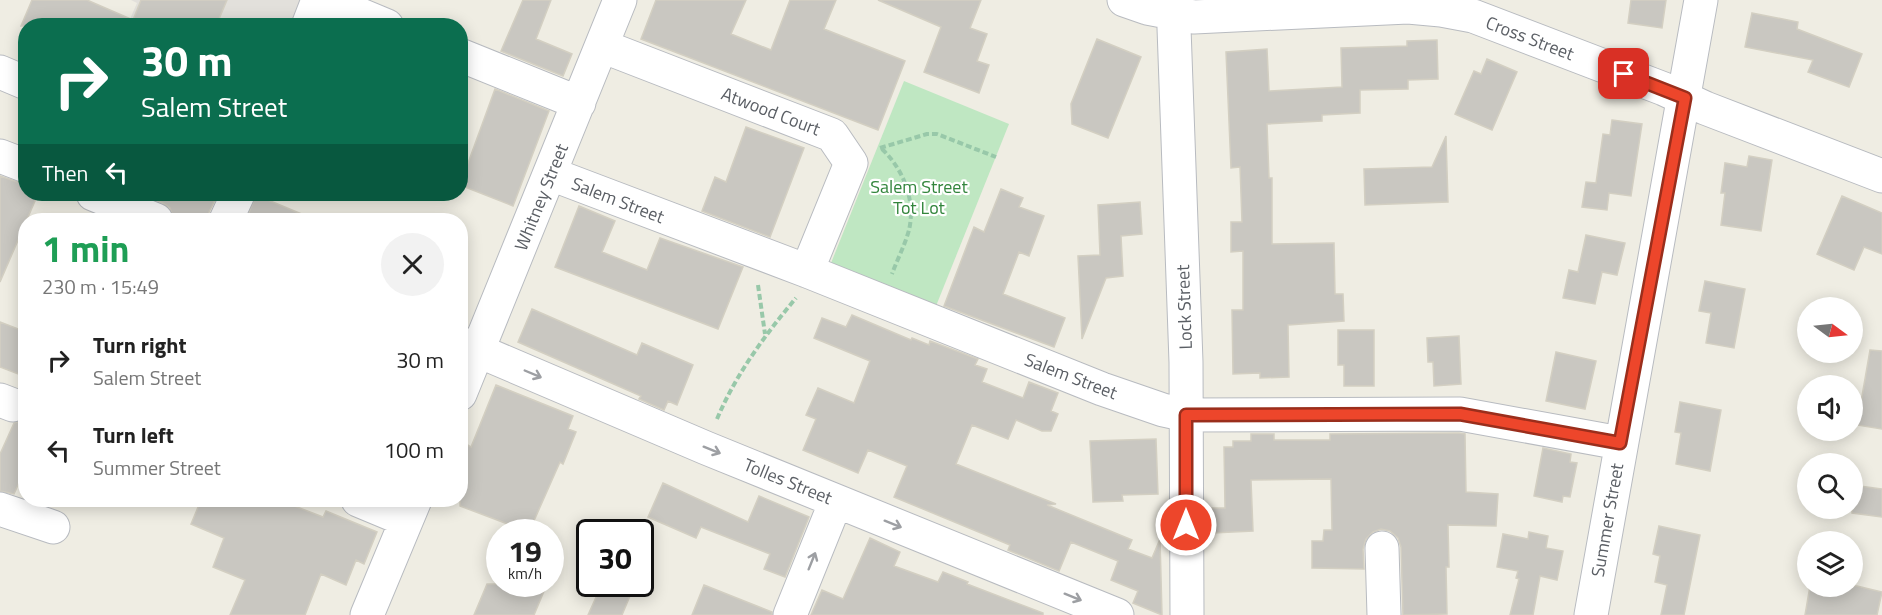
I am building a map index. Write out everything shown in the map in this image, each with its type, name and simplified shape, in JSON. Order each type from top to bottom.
[{"type":"street","points":[[311,18],[318,0]]},
{"type":"street","points":[[325,0],[368,18]]},
{"type":"street","name":"Whitney Street","points":[[470,347],[551,174],[620,0]]},
{"type":"street","name":"Cross Street","points":[[1124,0],[1173,7],[1194,17],[1232,8],[1408,7],[1473,16],[1882,176]]},
{"type":"street","name":"Summer Street","points":[[1591,615],[1701,0]]},
{"type":"street","name":"Lock Street","points":[[1173,7],[1186,350],[1187,615]]},
{"type":"street","name":"Atwood Court","points":[[602,46],[831,135],[851,163],[805,281]]},
{"type":"street","points":[[468,58],[579,103]]},
{"type":"street","points":[[0,72],[18,80]]},
{"type":"street","points":[[0,156],[18,163]]},
{"type":"street","name":"Salem Street","points":[[551,174],[753,251],[805,281],[1163,410],[1186,415],[1460,414],[1620,443]]},
{"type":"street","points":[[110,201],[139,213]]},
{"type":"street","name":"Tolles Street","points":[[470,347],[836,501],[1117,615]]},
{"type":"street","points":[[790,615],[836,501]]},
{"type":"street","points":[[367,615],[411,510],[395,507]]},
{"type":"street","points":[[0,509],[53,527]]},
{"type":"street","points":[[1382,548],[1384,615]]},
{"type":"path","points":[[882,149],[927,134],[937,134],[996,157]]},
{"type":"path","points":[[871,144],[882,149],[892,159],[901,172],[907,191],[911,216],[908,232],[896,263]]},
{"type":"path","points":[[753,251],[766,334]]},
{"type":"path","points":[[715,425],[728,395],[766,334],[805,281]]},
{"type":"shaded area","points":[[131,0],[301,0],[293,18],[130,18],[137,3]]},
{"type":"green space","name":"Salem Street Tot Lot","points":[[904,81],[1009,124],[934,311],[829,268]]},
{"type":"building","points":[[32,0],[87,0],[128,18],[24,18]]},
{"type":"building","points":[[141,0],[227,0],[219,18],[134,18]]},
{"type":"building","points":[[523,0],[551,0],[536,39],[572,54],[563,76],[501,51]]},
{"type":"building","points":[[656,0],[746,0],[731,34],[771,50],[790,0],[836,0],[824,29],[905,61],[878,130],[641,39]]},
{"type":"building","points":[[878,0],[981,0],[970,28],[987,34],[977,61],[989,65],[979,93],[924,72],[941,27]]},
{"type":"building","points":[[1631,0],[1666,0],[1662,28],[1628,23]]},
{"type":"building","points":[[1752,13],[1798,22],[1797,29],[1862,54],[1849,87],[1808,72],[1813,60],[1745,47]]},
{"type":"building","points":[[1097,39],[1141,57],[1108,138],[1072,124],[1071,104]]},
{"type":"building","points":[[1437,40],[1438,79],[1408,80],[1408,89],[1360,90],[1360,113],[1322,115],[1322,121],[1267,124],[1269,178],[1272,178],[1272,244],[1334,243],[1335,294],[1343,294],[1344,321],[1288,325],[1289,377],[1260,378],[1260,373],[1233,374],[1232,310],[1243,310],[1243,251],[1231,252],[1231,222],[1242,222],[1240,167],[1231,168],[1226,52],[1267,49],[1269,91],[1342,87],[1341,48],[1407,46],[1407,41]]},
{"type":"building","points":[[1487,59],[1517,72],[1492,130],[1455,114],[1474,71],[1481,74]]},
{"type":"building","points":[[495,89],[549,111],[513,206],[468,188],[468,163]]},
{"type":"building","points":[[1612,120],[1642,124],[1631,196],[1609,193],[1607,210],[1582,207],[1586,182],[1596,183],[1603,134],[1610,135]]},
{"type":"building","points":[[746,127],[804,148],[770,237],[702,211],[715,177],[726,182]]},
{"type":"building","points":[[1446,136],[1448,202],[1365,205],[1364,169],[1432,167]]},
{"type":"building","points":[[1749,156],[1772,160],[1761,231],[1721,225],[1725,193],[1721,193],[1725,163],[1747,167]]},
{"type":"building","points":[[0,176],[18,182],[18,201],[35,201],[30,213],[18,213],[18,240],[0,282]]},
{"type":"building","points":[[1001,189],[1023,198],[1019,207],[1044,216],[1029,256],[1019,252],[1003,294],[1065,318],[1054,347],[944,306],[974,227],[984,232]]},
{"type":"building","points":[[1842,196],[1882,213],[1882,254],[1864,247],[1854,270],[1817,254]]},
{"type":"building","points":[[158,201],[214,201],[209,213],[172,213],[170,208]]},
{"type":"building","points":[[254,201],[270,201],[299,213],[249,213]]},
{"type":"building","points":[[1140,202],[1142,234],[1121,236],[1123,276],[1106,278],[1082,339],[1078,256],[1100,255],[1098,205]]},
{"type":"building","points":[[579,206],[615,221],[602,252],[647,270],[660,238],[743,267],[718,329],[555,267]]},
{"type":"building","points":[[1586,235],[1625,243],[1617,275],[1602,272],[1595,304],[1563,298],[1569,270],[1578,272]]},
{"type":"building","points":[[1705,281],[1745,289],[1734,348],[1706,343],[1711,313],[1699,311]]},
{"type":"building","points":[[532,309],[637,355],[642,343],[693,365],[677,405],[668,401],[664,410],[639,399],[641,396],[518,342]]},
{"type":"building","points":[[852,315],[911,340],[912,338],[929,345],[930,341],[978,359],[975,365],[987,369],[982,382],[1023,398],[1029,382],[1058,393],[1051,411],[1058,414],[1051,431],[1042,431],[1016,420],[1008,439],[972,425],[956,464],[1056,504],[1047,505],[1132,540],[1128,549],[1152,558],[1160,539],[1162,615],[1133,603],[1138,591],[1111,580],[1118,561],[1071,542],[1059,571],[1008,550],[1010,545],[894,497],[907,466],[868,450],[858,473],[803,450],[816,419],[806,415],[818,388],[854,403],[870,361],[814,338],[822,318],[846,327]]},
{"type":"building","points":[[0,322],[18,329],[18,374],[0,367]]},
{"type":"building","points":[[1338,330],[1374,330],[1374,386],[1344,386],[1344,365],[1338,365]]},
{"type":"building","points":[[1459,336],[1461,384],[1434,386],[1433,362],[1428,362],[1427,338]]},
{"type":"building","points":[[1870,350],[1882,351],[1882,429],[1863,426],[1863,390]]},
{"type":"building","points":[[1556,352],[1596,361],[1585,409],[1546,401]]},
{"type":"building","points":[[496,385],[573,416],[568,429],[576,432],[563,464],[560,462],[535,519],[494,519],[463,507],[468,507],[468,445],[471,447]]},
{"type":"building","points":[[1680,402],[1721,410],[1710,471],[1676,464],[1681,433],[1675,432]]},
{"type":"building","points":[[18,422],[18,485],[14,494],[0,491],[0,454],[14,423]]},
{"type":"building","points":[[1251,434],[1274,434],[1274,440],[1330,440],[1330,434],[1465,434],[1466,492],[1498,494],[1496,526],[1448,525],[1447,614],[1403,615],[1401,547],[1398,538],[1390,531],[1381,529],[1373,532],[1366,539],[1363,549],[1364,569],[1312,568],[1312,541],[1323,541],[1324,530],[1332,530],[1331,479],[1251,480],[1253,531],[1213,533],[1212,508],[1225,508],[1224,447],[1233,447],[1233,441],[1251,441]]},
{"type":"building","points":[[1156,439],[1158,494],[1122,495],[1123,501],[1093,502],[1090,441]]},
{"type":"building","points":[[1543,448],[1571,454],[1570,462],[1577,463],[1570,497],[1563,496],[1562,502],[1534,496]]},
{"type":"building","points":[[663,483],[748,522],[759,496],[809,517],[785,577],[764,569],[770,554],[701,527],[696,538],[648,517]]},
{"type":"building","points":[[1863,486],[1882,489],[1882,517],[1863,514]]},
{"type":"building","points":[[198,507],[297,507],[323,517],[326,511],[377,532],[364,564],[356,560],[346,585],[321,574],[305,615],[230,615],[245,580],[213,567],[224,538],[191,524]]},
{"type":"building","points":[[1659,526],[1700,535],[1684,615],[1661,615],[1667,585],[1655,582],[1660,556],[1653,554]]},
{"type":"building","points":[[1529,532],[1548,536],[1546,548],[1563,551],[1557,580],[1540,576],[1533,615],[1510,615],[1519,579],[1516,578],[1518,571],[1497,567],[1503,534],[1528,539]]},
{"type":"building","points":[[870,538],[900,552],[894,566],[938,582],[943,572],[968,582],[967,584],[1043,613],[1043,615],[811,615],[822,590],[843,599]]},
{"type":"building","points":[[704,585],[772,612],[772,615],[692,615]]},
{"type":"building","points":[[486,586],[486,597],[542,597],[534,615],[474,615]]},
{"type":"building","points":[[1863,587],[1882,592],[1877,615],[1805,615],[1808,597],[1863,597]]},
{"type":"building","points":[[596,597],[630,597],[622,615],[588,615]]},
{"type":"route","points":[[1186,525],[1186,415],[1460,414],[1620,443],[1685,98],[1624,74]]}]
